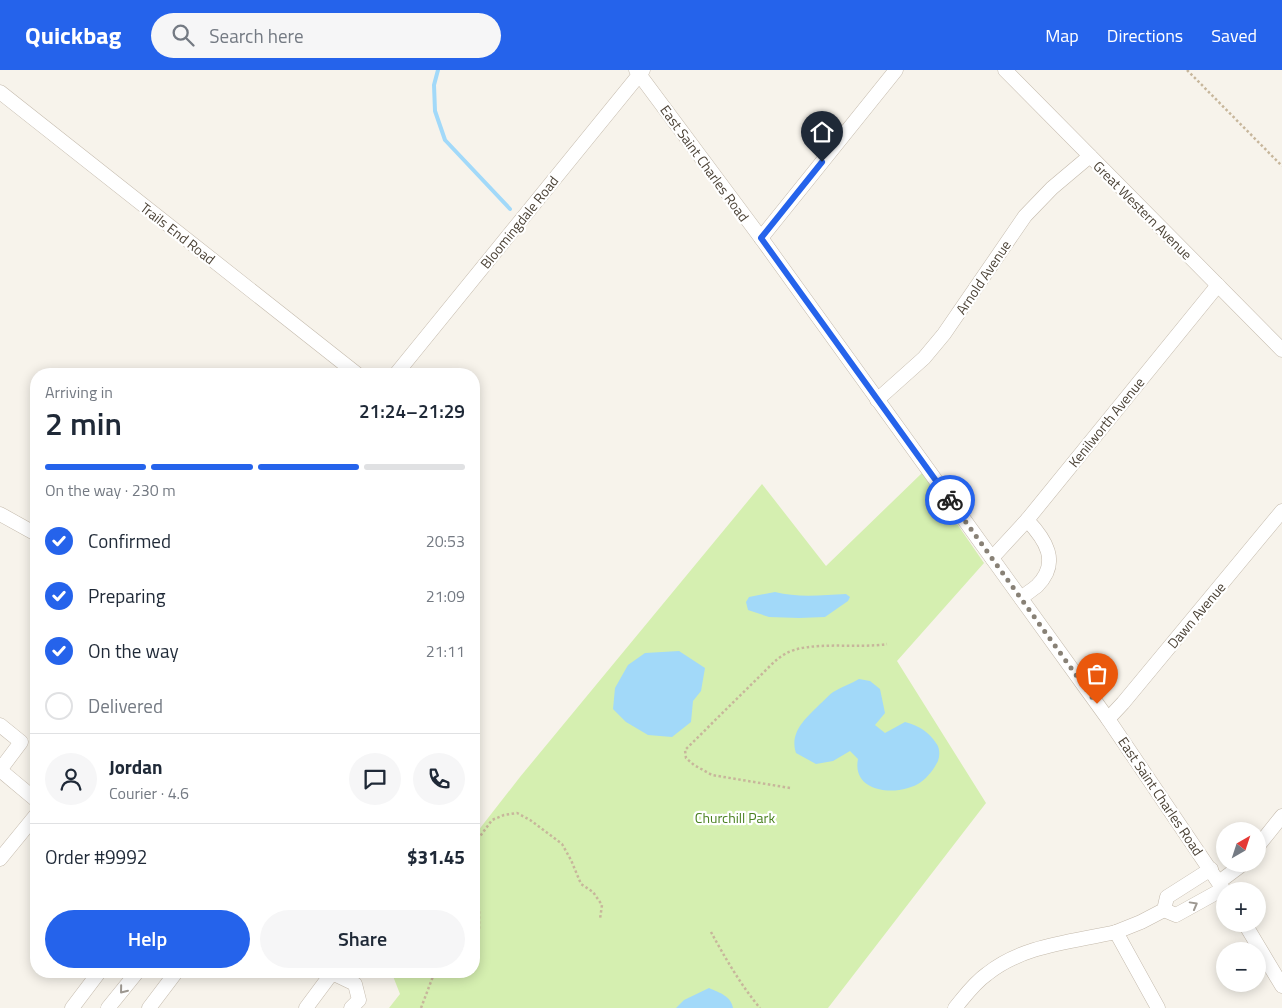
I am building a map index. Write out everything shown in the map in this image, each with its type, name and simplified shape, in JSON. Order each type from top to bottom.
[{"type":"street","points":[[761,238],[896,70]]},
{"type":"street","name":"Great Western Avenue","points":[[1005,70],[1282,350]]},
{"type":"street","name":"East Saint Charles Road","points":[[640,72],[1108,718],[1218,882]]},
{"type":"street","name":"Bloomingdale Road","points":[[401,368],[640,72]]},
{"type":"street","name":"Trails End Road","points":[[0,92],[349,368]]},
{"type":"street","name":"Arnold Avenue","points":[[877,400],[924,358],[940,340],[1025,216],[1052,188],[1090,156]]},
{"type":"street","name":"Kenilworth Avenue","points":[[992,558],[1027,520],[1218,285]]},
{"type":"street","name":"Dawn Avenue","points":[[1108,718],[1123,703],[1282,511]]},
{"type":"street","points":[[0,514],[30,531]]},
{"type":"street","points":[[1021,598],[1037,586],[1046,574],[1048,562],[1048,547],[1040,534],[1027,520]]},
{"type":"street","points":[[0,725],[21,742],[0,770],[30,795]]},
{"type":"street","points":[[1266,836],[1282,816]]},
{"type":"street","points":[[0,859],[30,822]]},
{"type":"street","points":[[1164,910],[1167,896],[1210,869]]},
{"type":"street","points":[[1227,882],[1236,872]]},
{"type":"street","points":[[1164,910],[1176,915],[1216,892]]},
{"type":"street","points":[[955,1008],[986,974],[1011,958],[1046,946],[1116,932],[1164,910]]},
{"type":"street","points":[[1116,932],[1158,1008]]},
{"type":"street","points":[[1249,932],[1282,986]]},
{"type":"street","points":[[72,1008],[95,978]]},
{"type":"street","points":[[108,1008],[132,978]]},
{"type":"street","points":[[148,1008],[172,978]]},
{"type":"street","points":[[306,1008],[328,978]]},
{"type":"street","points":[[342,978],[355,984],[358,1000],[351,1008]]},
{"type":"path","points":[[1187,70],[1282,166]]},
{"type":"path","points":[[790,788],[780,788],[712,775],[686,758],[684,750],[785,653],[803,648],[869,647],[887,644]]},
{"type":"path","points":[[480,836],[492,820],[504,815],[517,813],[530,820],[562,844],[581,884],[593,892],[602,905],[600,919]]},
{"type":"path","points":[[711,932],[723,955],[760,1008]]},
{"type":"path","points":[[421,1008],[432,978]]},
{"type":"green space","name":"Churchill Park","points":[[922,473],[984,563],[897,661],[986,803],[828,1008],[389,1008],[400,994],[394,978],[480,978],[480,828],[520,777],[762,484],[826,566]]},
{"type":"water","points":[[775,592],[802,596],[846,594],[850,597],[848,601],[825,617],[769,617],[748,610],[746,602],[749,597]]},
{"type":"water","points":[[679,651],[705,668],[701,691],[693,701],[691,722],[672,737],[648,735],[626,722],[613,709],[615,688],[628,665],[645,653]]},
{"type":"water","points":[[859,679],[870,681],[880,689],[885,713],[875,725],[885,733],[905,722],[919,727],[926,732],[937,745],[939,752],[938,761],[931,773],[912,787],[890,791],[869,786],[862,779],[858,771],[858,759],[850,751],[833,761],[816,764],[796,753],[795,738],[804,720],[831,694]]},
{"type":"water","points":[[709,988],[727,998],[733,1008],[676,1008],[684,1000]]},
{"type":"waterway","points":[[438,70],[434,85],[435,111],[445,140],[510,209]]},
{"type":"way so far","points":[[950,500],[1097,704]]},
{"type":"route","points":[[822,162],[761,238],[950,500]]}]
